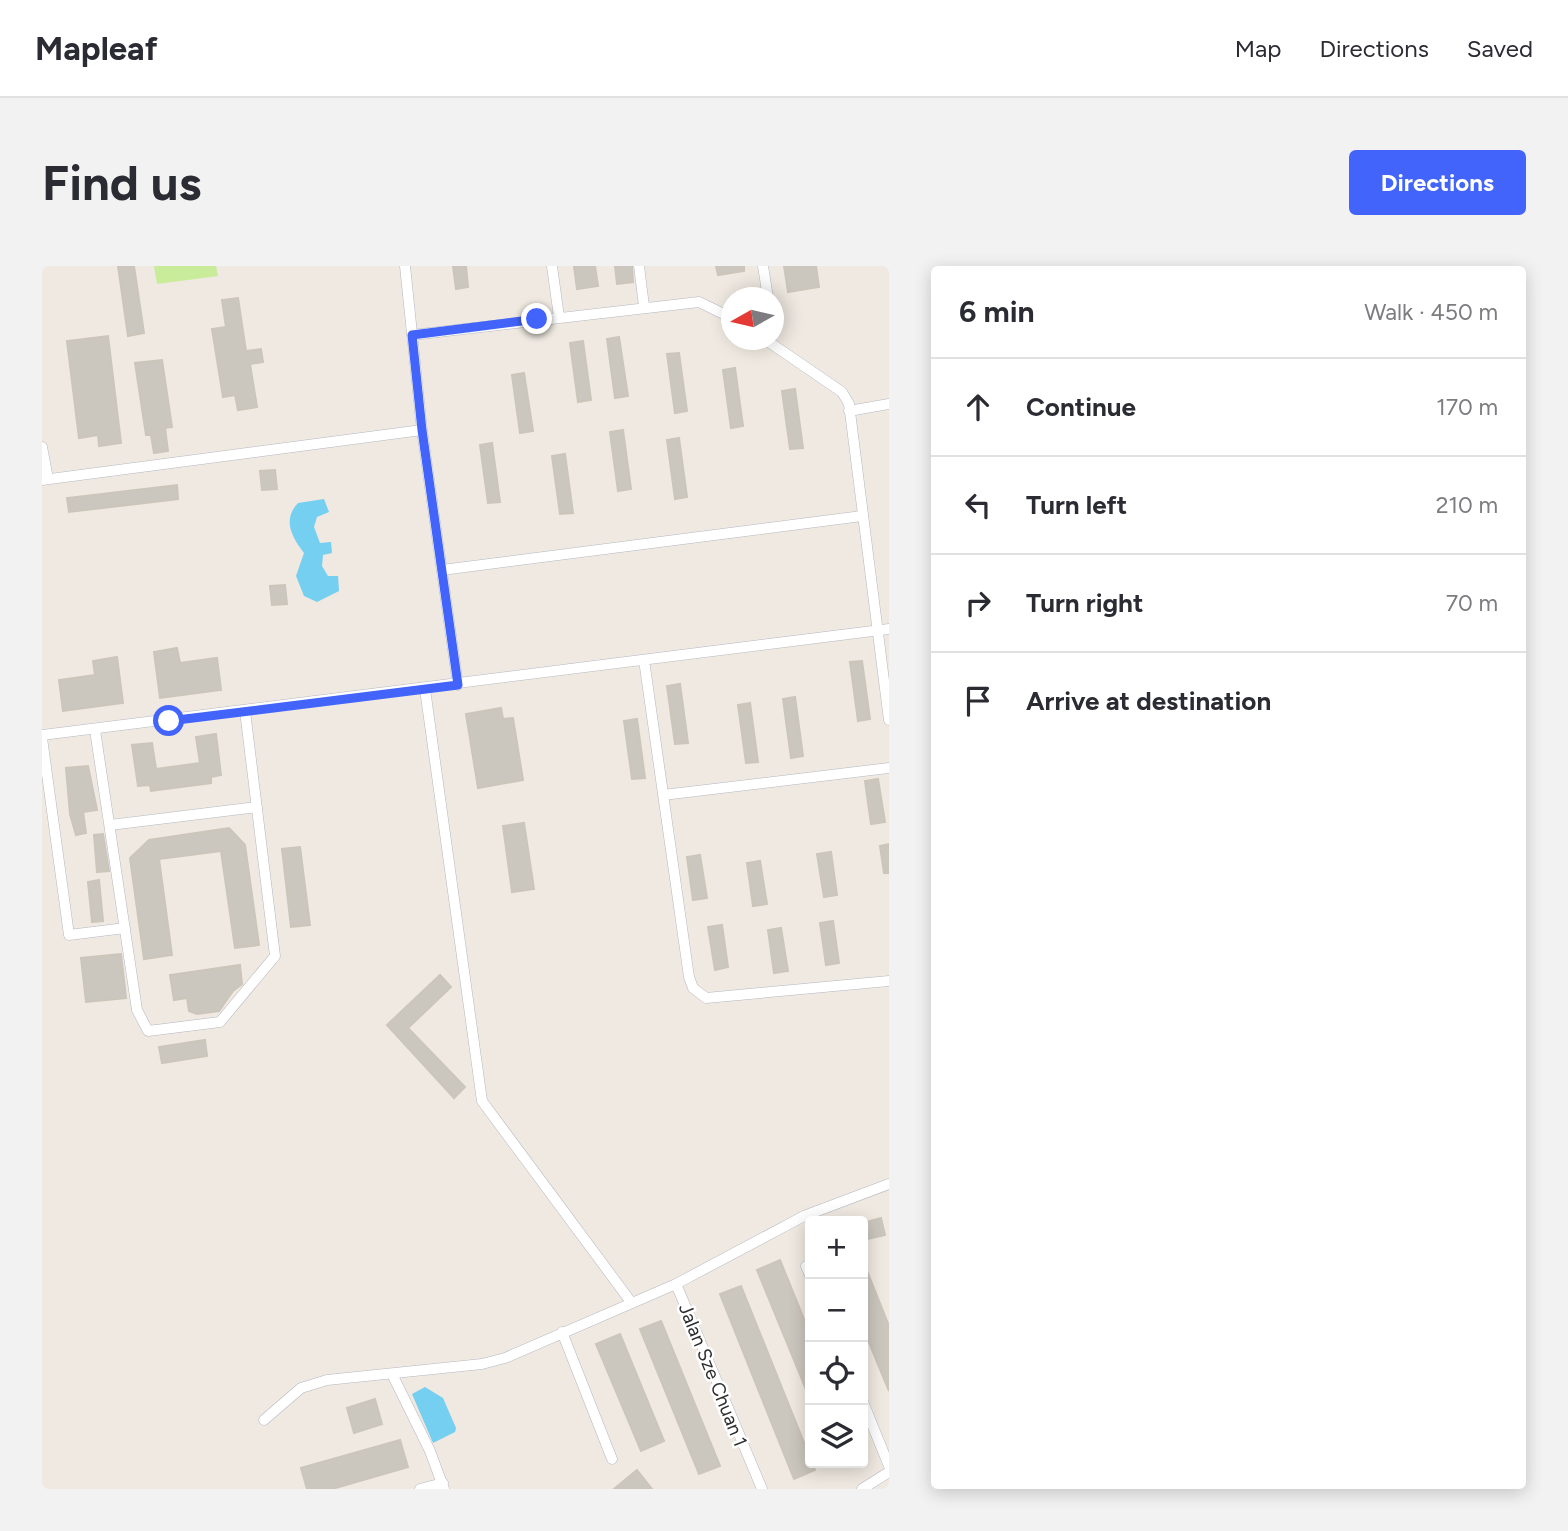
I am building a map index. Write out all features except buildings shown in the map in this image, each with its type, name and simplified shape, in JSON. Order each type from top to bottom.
[{"type":"street","points":[[405,266],[422,430],[458,685]]},
{"type":"street","points":[[552,266],[559,317]]},
{"type":"street","points":[[639,266],[644,306]]},
{"type":"street","points":[[764,266],[767,287]]},
{"type":"street","points":[[412,335],[644,306],[699,302],[721,313]]},
{"type":"street","points":[[780,350],[842,392],[849,411],[889,720]]},
{"type":"street","points":[[849,411],[889,404]]},
{"type":"street","points":[[42,447],[45,479],[422,430]]},
{"type":"street","points":[[442,570],[862,516]]},
{"type":"street","points":[[125,928],[69,935],[42,737],[889,629]]},
{"type":"street","points":[[644,660],[689,977],[693,988],[706,998],[889,981]]},
{"type":"street","points":[[425,689],[482,1101],[631,1302]]},
{"type":"street","points":[[95,730],[137,1010],[148,1031],[220,1022],[275,956],[245,711]]},
{"type":"street","points":[[663,795],[889,768]]},
{"type":"street","points":[[110,825],[257,807]]},
{"type":"street","name":"Jalan Sze Chuan 1","points":[[762,1489],[676,1284],[811,1213],[889,1184]]},
{"type":"street","points":[[264,1420],[302,1388],[327,1380],[482,1364],[505,1358],[676,1284]]},
{"type":"street","points":[[562,1332],[612,1459]]},
{"type":"street","points":[[392,1374],[443,1486],[420,1489]]},
{"type":"street","points":[[864,1405],[889,1466]]},
{"type":"street","points":[[862,1489],[889,1472]]},
{"type":"green space","points":[[154,266],[216,266],[218,276],[157,284]]},
{"type":"water","points":[[324,499],[329,512],[317,517],[314,527],[320,543],[331,542],[332,553],[323,555],[322,566],[328,576],[338,576],[339,591],[317,602],[304,596],[296,576],[304,553],[290,528],[290,516],[298,503]]},
{"type":"water","points":[[425,1387],[443,1398],[456,1428],[455,1432],[433,1443],[412,1394]]},
{"type":"route","points":[[169,721],[458,685],[422,430],[412,335],[537,319]]}]
